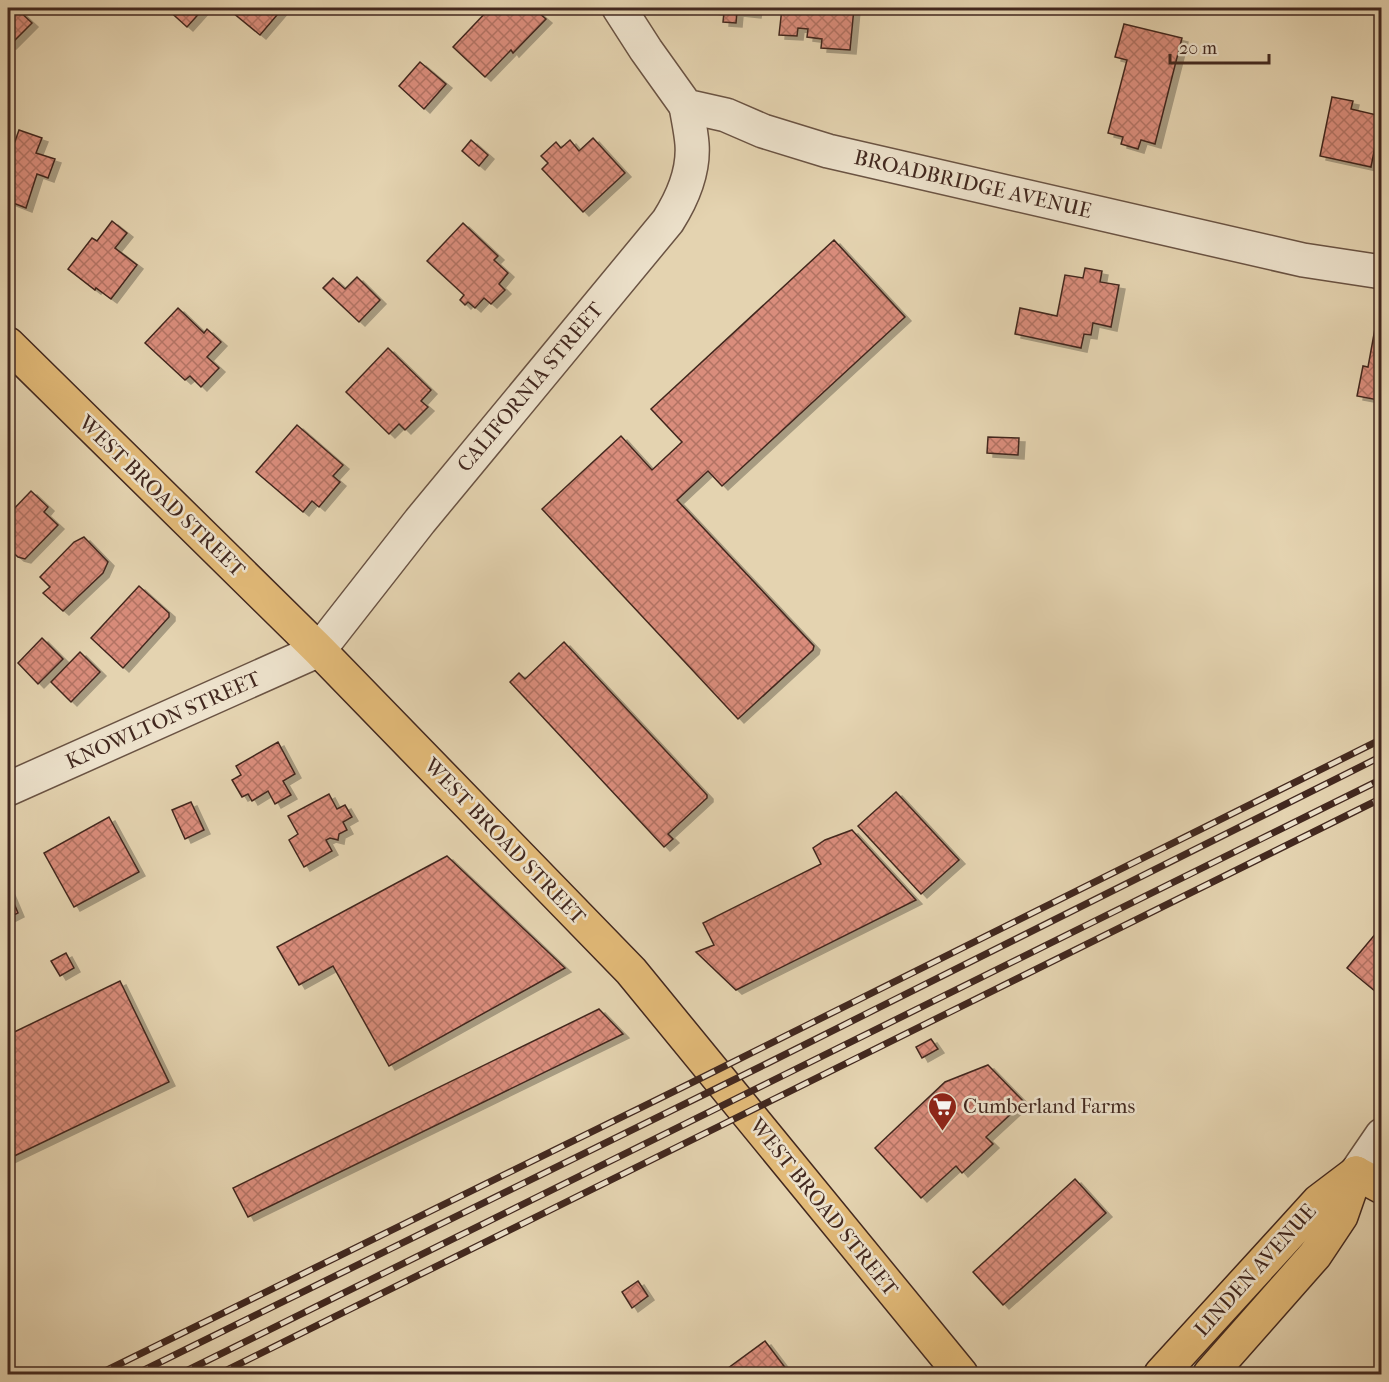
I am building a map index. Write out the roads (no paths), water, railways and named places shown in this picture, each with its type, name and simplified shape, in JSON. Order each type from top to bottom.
[{"type":"main road","name":"WEST BROAD STREET","points":[[8,344],[319,650],[631,971],[961,1374]]},
{"type":"main road","name":"LINDEN AVENUE","points":[[1161,1374],[1319,1201],[1369,1180]]},
{"type":"main road","name":"LINDEN AVENUE","points":[[1210,1374],[1315,1255],[1369,1180]]},
{"type":"street","points":[[619,8],[686,106]]},
{"type":"street","name":"BROADBRIDGE AVENUE","points":[[686,106],[726,115],[763,130],[828,151],[1303,260],[1382,272]]},
{"type":"street","name":"CALIFORNIA STREET","points":[[319,650],[420,521],[668,221],[680,202],[689,171],[692,145],[686,106]]},
{"type":"street","name":"KNOWLTON STREET","points":[[8,789],[319,650]]},
{"type":"street","name":"LINDEN AVENUE","points":[[1369,1180],[1382,1135]]},
{"type":"railway","points":[[99,1374],[1382,739]]},
{"type":"railway","points":[[136,1374],[766,1064],[1382,756]]},
{"type":"railway","points":[[180,1374],[1382,779]]},
{"type":"railway","points":[[219,1374],[1382,798]]},
{"type":"place","name":"Cumberland Farms","points":[[942,1132]]}]
